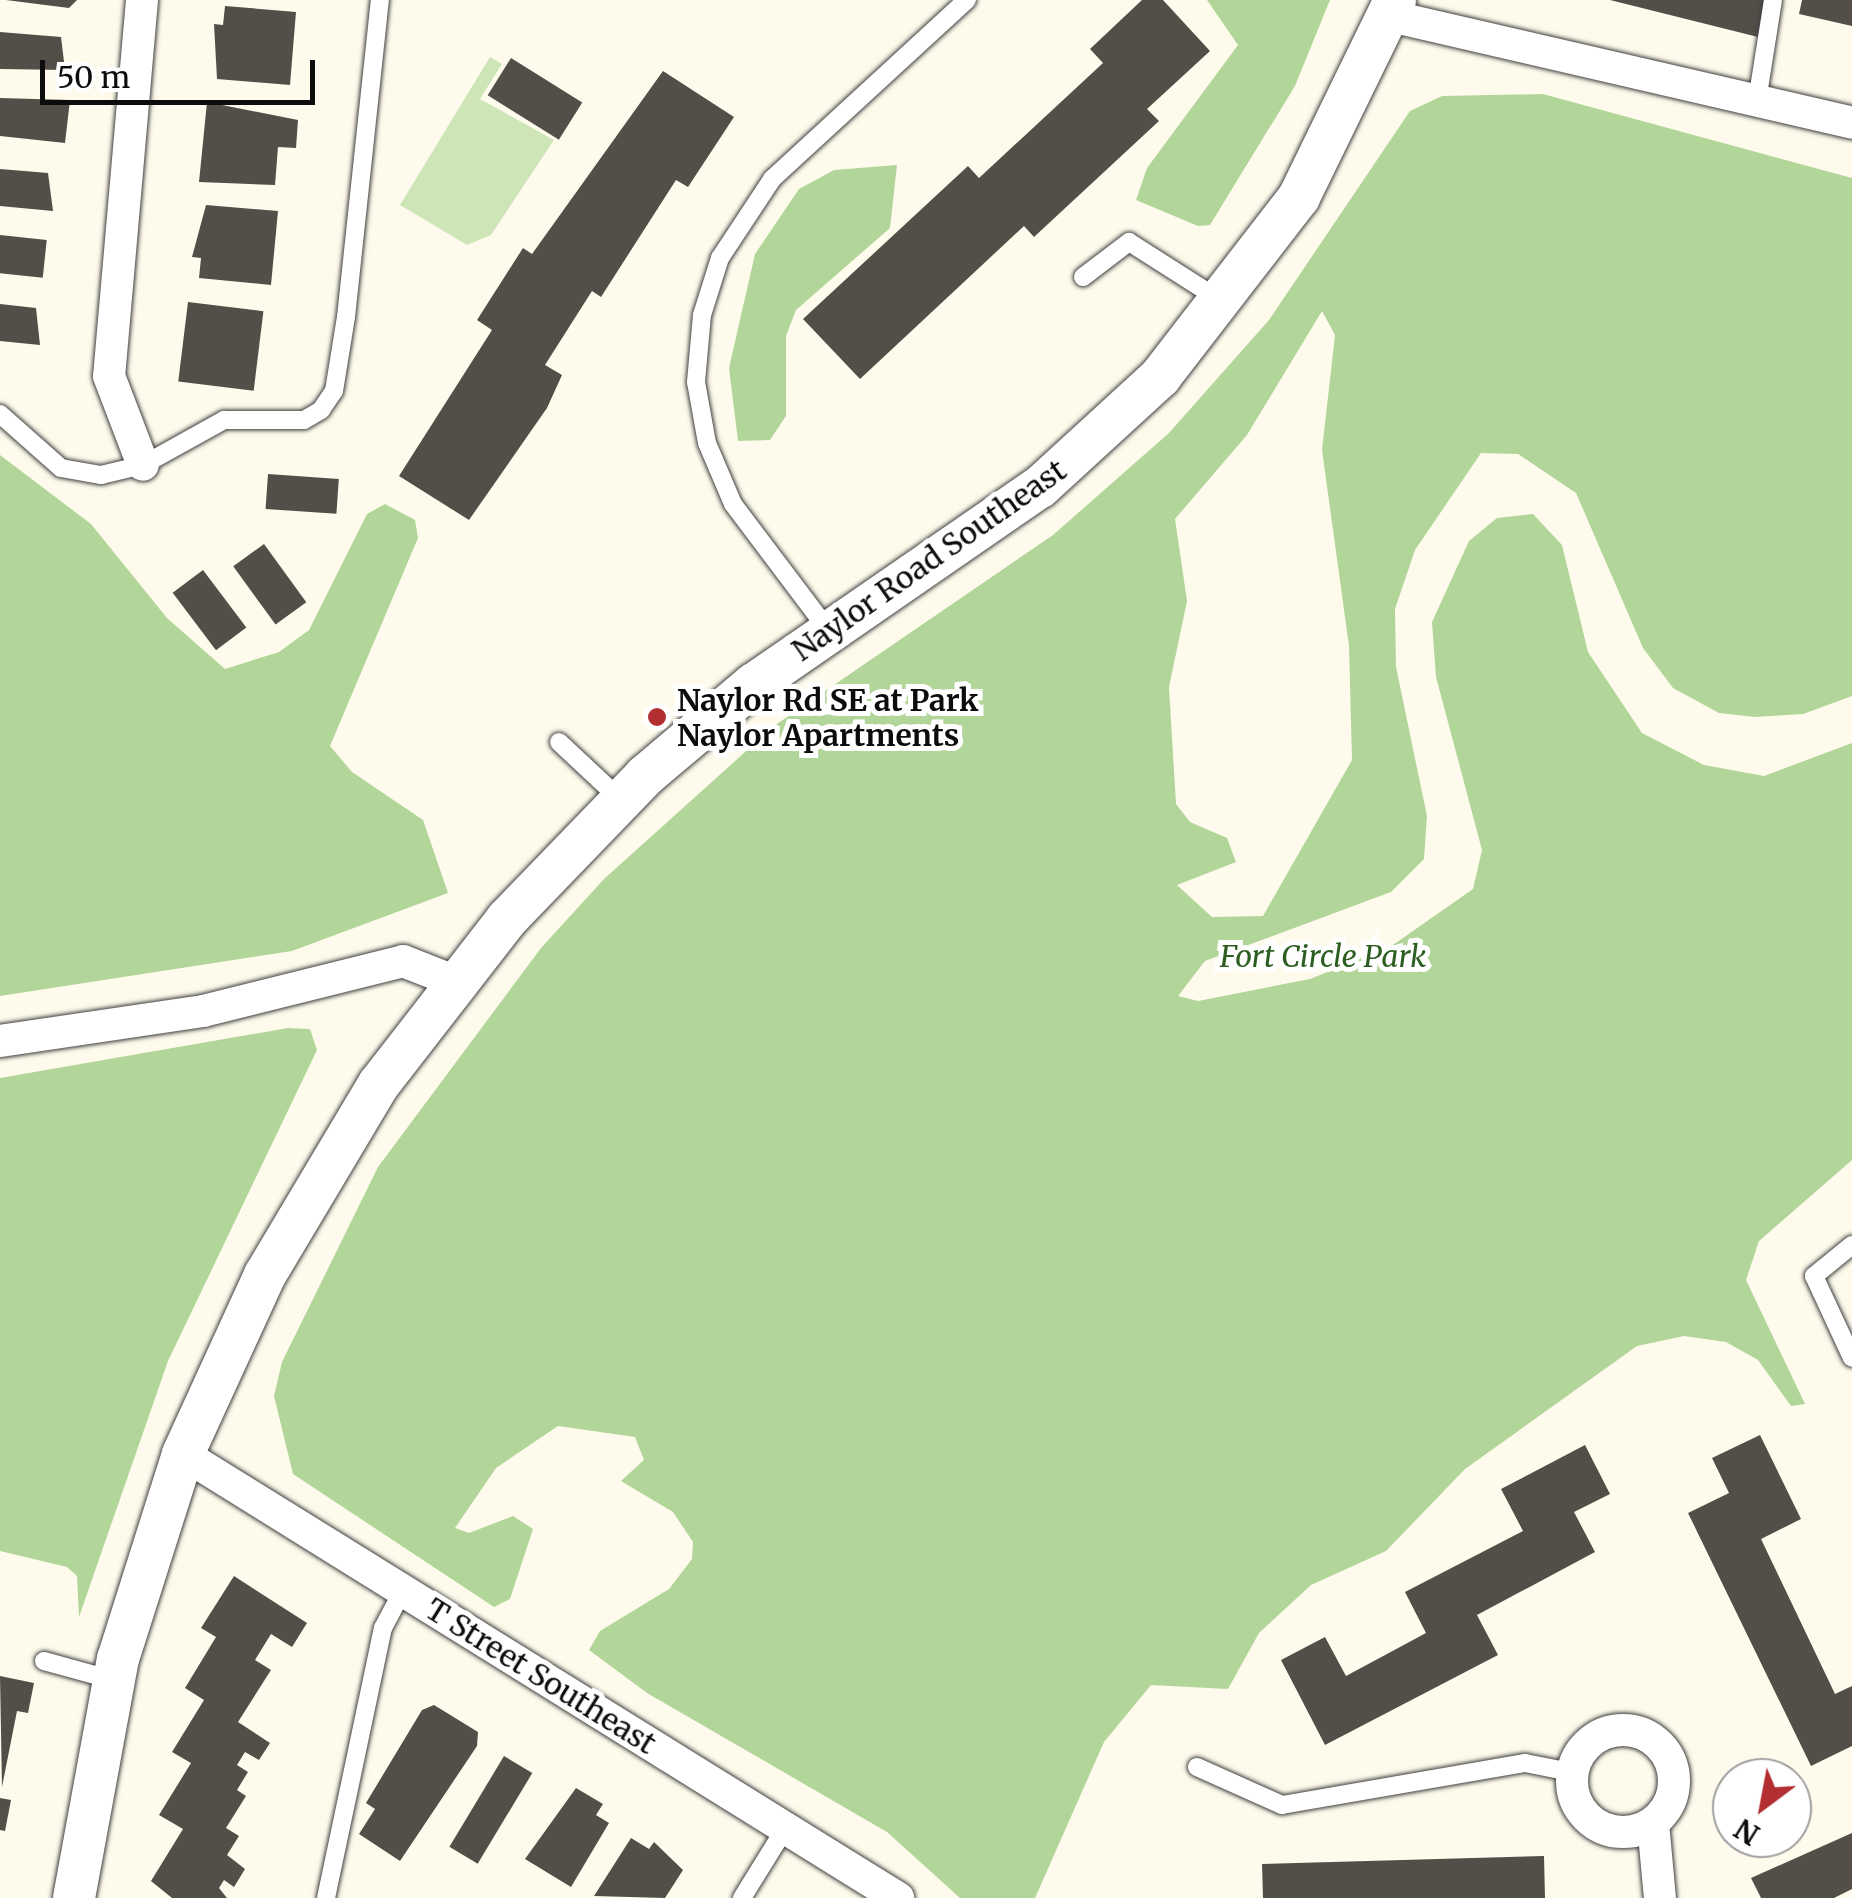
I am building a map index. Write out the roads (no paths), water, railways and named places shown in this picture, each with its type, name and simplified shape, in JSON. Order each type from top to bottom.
[{"type":"street","points":[[142,0],[109,376],[143,466]]},
{"type":"street","points":[[1392,8],[1852,123]]},
{"type":"street","name":"Naylor Road Southeast","points":[[74,1898],[114,1680],[184,1454],[302,1208],[454,981],[620,800],[828,630],[1062,470],[1224,303],[1299,197],[1392,8]]},
{"type":"street","points":[[0,1041],[203,1011],[403,960],[454,981]]},
{"type":"street","name":"T Street Southeast","points":[[184,1454],[898,1898]]},
{"type":"street","points":[[1653,1824],[1603,1829],[1577,1806],[1571,1772],[1601,1734],[1650,1737],[1674,1780],[1653,1824],[1660,1898]]},
{"type":"lane","points":[[0,414],[61,468],[101,474],[143,466],[224,420],[304,420],[334,391],[380,0]]},
{"type":"lane","points":[[828,630],[733,504],[706,442],[696,382],[702,315],[720,258],[772,179],[968,0]]},
{"type":"lane","points":[[1757,101],[1773,0]]},
{"type":"lane","points":[[1083,277],[1129,242],[1224,303]]},
{"type":"lane","points":[[559,742],[620,800]]},
{"type":"lane","points":[[1852,1245],[1814,1276],[1852,1358]]},
{"type":"lane","points":[[329,1896],[383,1628],[404,1590]]},
{"type":"lane","points":[[44,1661],[114,1680]]},
{"type":"lane","points":[[1198,1767],[1282,1805],[1525,1763],[1571,1772]]},
{"type":"lane","points":[[742,1898],[786,1827]]},
{"type":"place","name":"Naylor Rd SE at Park Naylor Apartments","points":[[657,717]]},
{"type":"park label","name":"Fort Circle Park","points":[[1323,956]]}]
